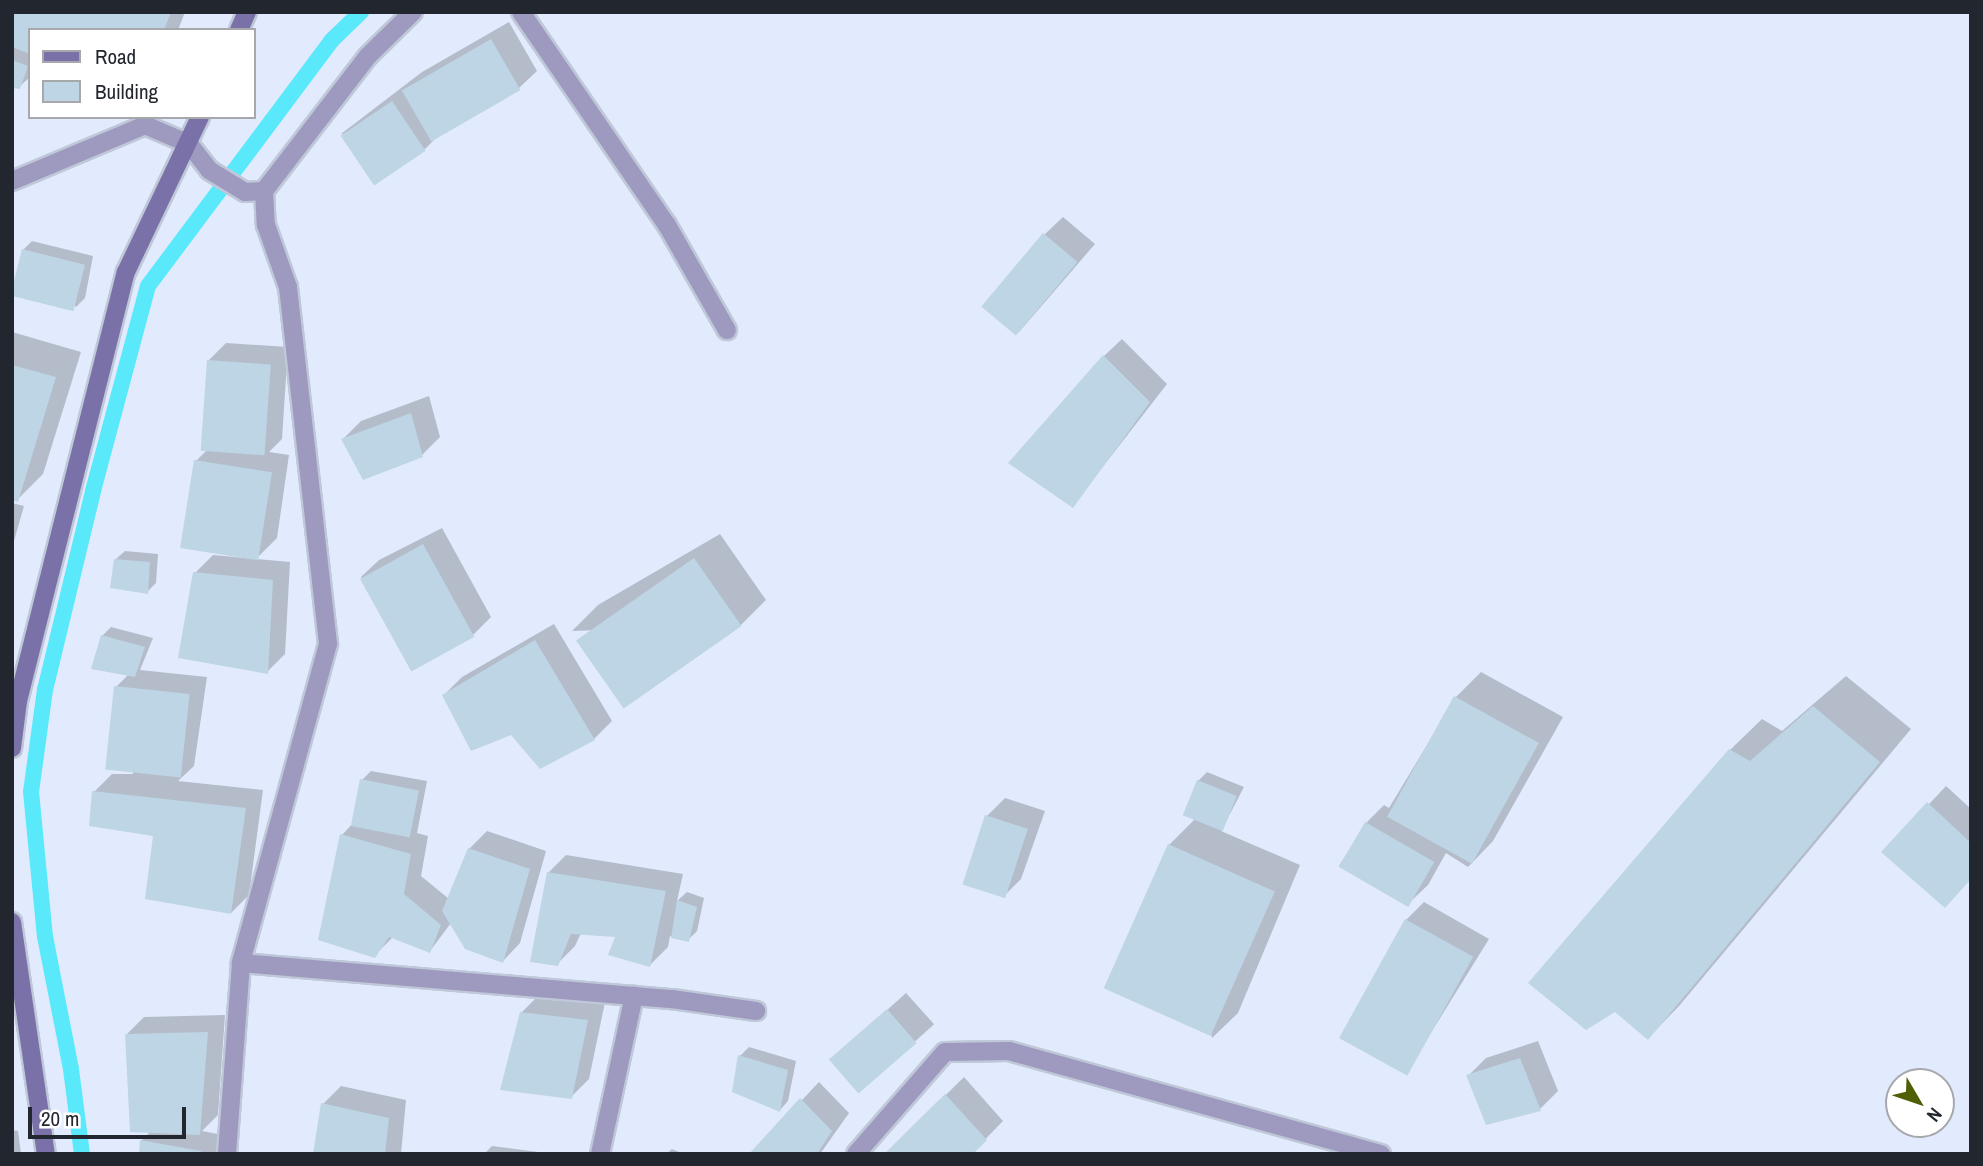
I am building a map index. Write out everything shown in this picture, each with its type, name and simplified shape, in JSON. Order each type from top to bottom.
[{"type":"street","points":[[240,28],[247,12]]},
{"type":"street","points":[[227,1154],[242,963],[328,644],[288,287],[266,225],[264,191],[368,56],[412,12]]},
{"type":"street","points":[[521,12],[667,225],[727,330]]},
{"type":"street","points":[[12,748],[18,701],[127,272],[199,119]]},
{"type":"street","points":[[12,181],[145,125],[189,144],[209,170],[245,192],[264,191]]},
{"type":"street","points":[[12,922],[46,1154]]},
{"type":"street","points":[[242,963],[634,996],[756,1011]]},
{"type":"street","points":[[600,1154],[634,996]]},
{"type":"street","points":[[856,1154],[945,1052],[1009,1051],[1381,1154]]},
{"type":"building","points":[[12,12],[171,12],[165,28],[28,28],[28,53],[12,47]]},
{"type":"building","points":[[491,39],[520,90],[431,142],[402,90]]},
{"type":"building","points":[[12,60],[28,66],[20,89],[12,88]]},
{"type":"building","points":[[392,101],[426,151],[374,185],[341,136]]},
{"type":"building","points":[[1043,233],[1077,262],[1016,335],[981,307]]},
{"type":"building","points":[[22,249],[85,265],[73,311],[12,296]]},
{"type":"building","points":[[1103,355],[1150,402],[1073,508],[1008,463]]},
{"type":"building","points":[[207,360],[271,364],[264,455],[201,451]]},
{"type":"building","points":[[12,365],[56,377],[18,502],[12,500]]},
{"type":"building","points":[[411,413],[423,457],[363,480],[341,439]]},
{"type":"building","points":[[194,460],[272,472],[258,560],[180,548]]},
{"type":"building","points":[[423,544],[474,637],[411,672],[360,579]]},
{"type":"building","points":[[694,558],[742,626],[624,709],[576,641]]},
{"type":"building","points":[[114,559],[150,562],[148,594],[110,588]]},
{"type":"building","points":[[193,572],[273,580],[268,674],[178,658]]},
{"type":"building","points":[[101,635],[145,647],[135,677],[91,669]]},
{"type":"building","points":[[535,640],[595,740],[540,769],[511,735],[471,751],[442,695]]},
{"type":"building","points":[[114,686],[190,694],[181,777],[105,770]]},
{"type":"building","points":[[1454,696],[1539,743],[1472,864],[1387,817]]},
{"type":"building","points":[[1813,706],[1880,762],[1648,1040],[1615,1012],[1586,1030],[1528,983],[1729,749],[1750,761]]},
{"type":"building","points":[[360,779],[419,790],[410,838],[351,826]]},
{"type":"building","points":[[1197,780],[1237,796],[1223,831],[1183,815]]},
{"type":"building","points":[[92,791],[246,808],[231,914],[145,899],[153,836],[89,826]]},
{"type":"building","points":[[1927,802],[1971,843],[1971,879],[1945,908],[1881,852]]},
{"type":"building","points":[[985,815],[1028,829],[1005,898],[962,884]]},
{"type":"building","points":[[1365,822],[1434,862],[1408,907],[1339,867]]},
{"type":"building","points":[[340,834],[411,854],[404,894],[441,925],[430,953],[389,937],[375,958],[318,940]]},
{"type":"building","points":[[1168,844],[1275,892],[1211,1036],[1104,988]]},
{"type":"building","points":[[468,848],[530,869],[503,963],[465,949],[442,911]]},
{"type":"building","points":[[547,872],[666,891],[650,967],[608,955],[615,937],[571,934],[558,966],[530,962]]},
{"type":"building","points":[[677,900],[697,907],[689,942],[671,938]]},
{"type":"building","points":[[1405,919],[1473,957],[1407,1076],[1339,1038]]},
{"type":"building","points":[[887,1009],[917,1043],[858,1093],[829,1060]]},
{"type":"building","points":[[520,1012],[588,1020],[572,1099],[500,1090]]},
{"type":"building","points":[[208,1032],[200,1135],[130,1132],[125,1034]]},
{"type":"building","points":[[738,1055],[788,1070],[780,1112],[732,1092]]},
{"type":"building","points":[[1520,1058],[1541,1111],[1486,1125],[1466,1075]]},
{"type":"building","points":[[945,1094],[987,1140],[973,1154],[884,1154]]},
{"type":"building","points":[[800,1098],[832,1131],[817,1154],[749,1154]]},
{"type":"building","points":[[321,1103],[389,1118],[385,1154],[313,1154]]},
{"type":"building","points":[[140,1140],[201,1151],[201,1154],[139,1154]]},
{"type":"waterway","points":[[82,1154],[71,1069],[45,937],[31,792],[45,690],[93,491],[148,286],[331,41],[361,12]]}]
